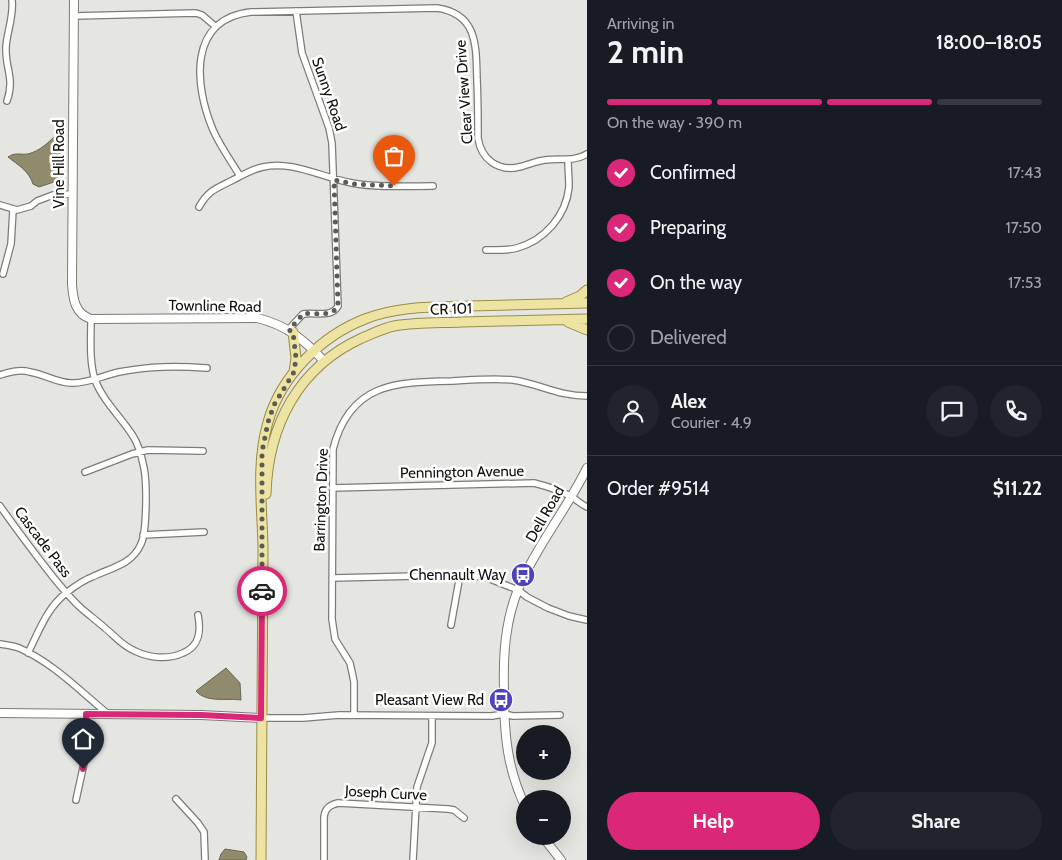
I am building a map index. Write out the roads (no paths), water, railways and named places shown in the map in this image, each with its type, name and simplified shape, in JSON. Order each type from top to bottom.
[{"type":"main road","name":"CR 101","points":[[556,304],[570,301],[587,290]]},
{"type":"main road","name":"CR 101","points":[[314,350],[351,325],[379,314],[399,310],[587,303]]},
{"type":"main road","name":"CR 101","points":[[263,546],[269,465],[277,432],[291,400],[324,361],[335,353],[353,342],[393,326],[587,319]]},
{"type":"main road","points":[[551,320],[570,322],[587,330]]},
{"type":"main road","points":[[291,331],[296,358],[294,372]]},
{"type":"main road","points":[[261,860],[263,546],[260,483],[262,448],[274,405],[294,372],[314,350]]},
{"type":"street","points":[[7,101],[11,86],[6,59],[6,46],[12,18],[12,0]]},
{"type":"street","name":"Vine Hill Road","points":[[74,0],[72,294],[78,311],[91,319]]},
{"type":"street","name":"Clear View Drive","points":[[215,26],[223,20],[241,13],[437,8],[456,13],[469,26],[476,46],[478,138],[479,146],[489,161],[504,168],[521,167],[545,160],[575,160],[587,154]]},
{"type":"street","name":"Sunny Road","points":[[291,331],[303,314],[330,313],[336,311],[338,306],[332,143],[329,128],[302,54],[296,11]]},
{"type":"street","points":[[74,16],[196,14],[202,15],[215,26],[204,43],[201,53],[202,93],[206,113],[214,132],[240,176]]},
{"type":"street","points":[[486,250],[515,249],[527,245],[548,231],[563,210],[569,186],[568,160]]},
{"type":"street","points":[[199,207],[206,194],[240,176],[261,167],[283,165],[334,180],[375,186],[433,186]]},
{"type":"street","points":[[0,205],[13,210],[24,209],[53,195],[72,194]]},
{"type":"street","points":[[3,274],[11,244],[13,210]]},
{"type":"street","name":"Townline Road","points":[[91,319],[249,317],[274,322],[291,331],[324,361]]},
{"type":"street","points":[[28,653],[48,612],[66,593],[91,577],[126,562],[135,554],[141,544],[143,535],[145,470],[134,438],[102,396],[95,378],[92,358],[91,319]]},
{"type":"street","points":[[0,375],[14,371],[31,372],[71,383],[82,383],[95,378],[140,369],[170,366],[207,368]]},
{"type":"street","name":"Barrington Drive","points":[[354,715],[350,663],[339,648],[332,629],[333,449],[336,436],[350,412],[359,402],[382,388],[409,382],[512,380],[556,393],[587,396]]},
{"type":"street","points":[[85,472],[108,462],[148,450],[180,449],[204,451]]},
{"type":"street","name":"Dell Road","points":[[518,790],[510,763],[505,736],[504,648],[507,626],[518,590],[529,568],[587,468]]},
{"type":"street","name":"Pennington Avenue","points":[[332,488],[534,483],[571,496],[578,503],[587,507]]},
{"type":"street","name":"Cascade Pass","points":[[0,506],[33,552],[66,593],[80,608],[122,644],[147,656],[176,656],[191,649],[198,640],[200,630],[198,615]]},
{"type":"street","points":[[143,535],[204,532]]},
{"type":"street","points":[[450,625],[460,575]]},
{"type":"street","points":[[332,578],[460,575],[485,577],[518,590],[548,608],[587,620]]},
{"type":"street","points":[[0,644],[18,647],[59,673],[109,715]]},
{"type":"street","points":[[0,713],[201,715],[261,718],[354,715],[560,715]]},
{"type":"street","points":[[76,800],[86,754],[86,714]]},
{"type":"street","points":[[413,860],[415,807],[421,774],[432,743],[432,716]]},
{"type":"street","points":[[176,798],[204,832],[205,860]]},
{"type":"street","name":"Joseph Curve","points":[[324,860],[324,817],[325,811],[332,804],[454,810],[464,818]]},
{"type":"street","points":[[549,845],[561,860]]},
{"type":"place","name":"Chennault Way","points":[[523,575]]},
{"type":"place","name":"Pleasant View Rd","points":[[501,700]]}]
